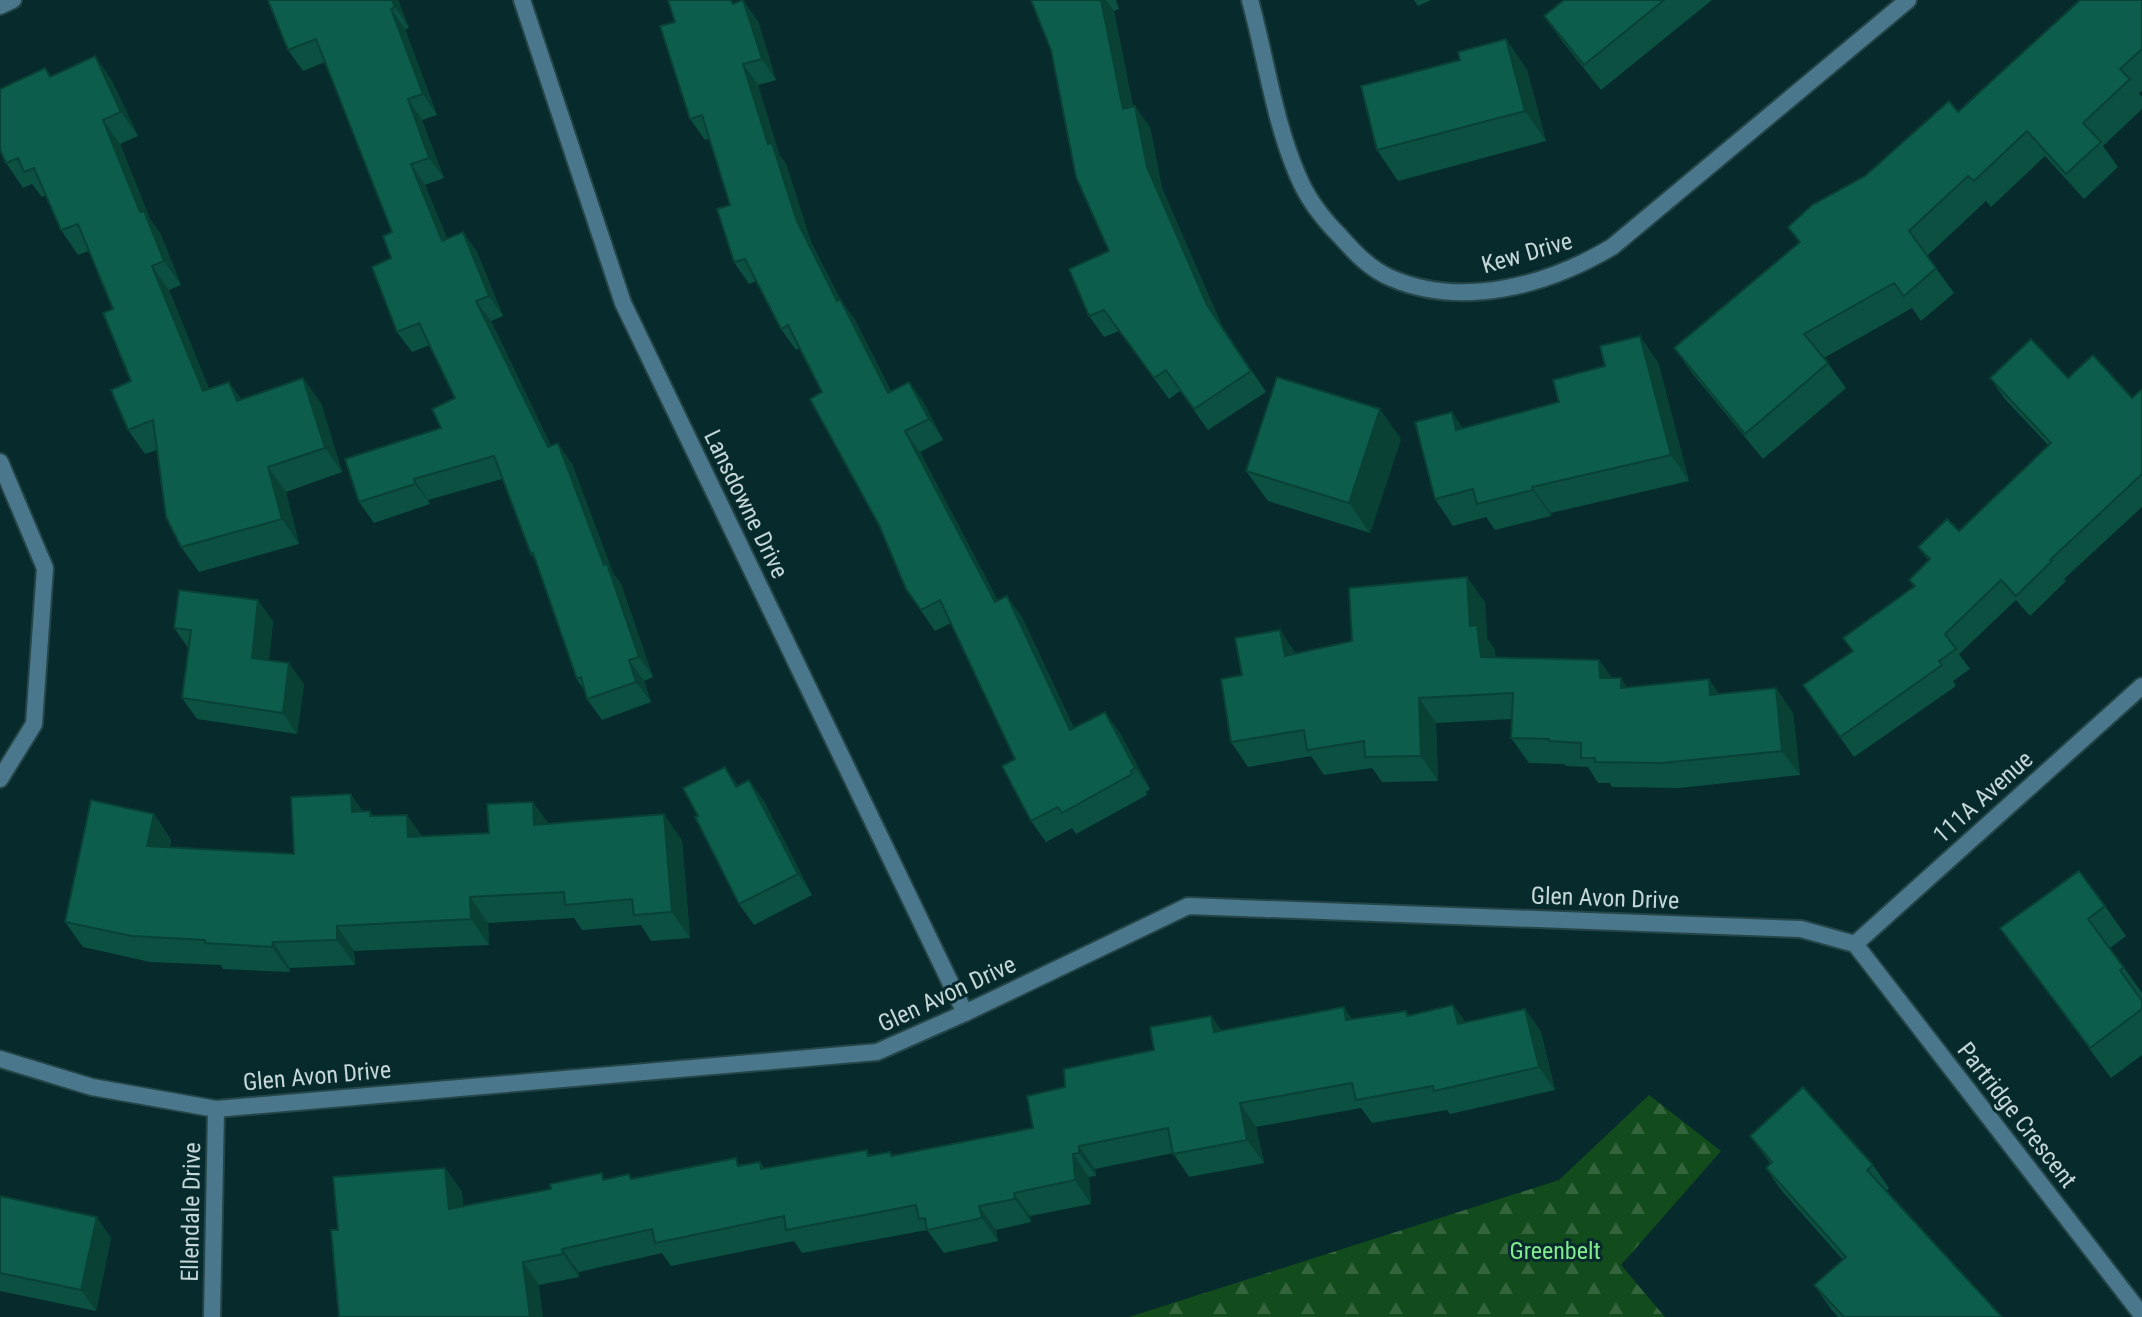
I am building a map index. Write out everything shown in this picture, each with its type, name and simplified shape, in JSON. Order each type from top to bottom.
[{"type":"street","points":[[0,6],[13,0]]},
{"type":"street","name":"Lansdowne Drive","points":[[522,0],[623,303],[965,1013]]},
{"type":"street","name":"Kew Drive","points":[[1250,0],[1299,179],[1328,224],[1362,261],[1389,278],[1423,289],[1449,293],[1482,292],[1554,275],[1587,262],[1612,247],[1908,0]]},
{"type":"street","points":[[0,462],[45,568],[34,724],[0,779]]},
{"type":"street","name":"111A Avenue","points":[[1855,944],[2142,686]]},
{"type":"street","name":"Glen Avon Drive","points":[[0,1059],[92,1087],[216,1109],[877,1052],[1188,906],[1801,929],[1855,944]]},
{"type":"street","name":"Partridge Crescent","points":[[1855,944],[2142,1315]]},
{"type":"street","name":"Ellendale Drive","points":[[212,1317],[216,1109]]},
{"type":"green space","name":"Greenbelt","points":[[1649,1095],[1721,1151],[1621,1265],[1665,1317],[1129,1317],[1559,1180]]},
{"type":"building","points":[[268,0],[392,0],[395,7],[391,9],[423,94],[408,99],[429,158],[411,164],[442,241],[463,232],[489,296],[476,301],[548,447],[558,443],[604,565],[607,564],[639,657],[629,660],[636,682],[587,699],[494,456],[414,479],[415,484],[359,502],[345,459],[441,428],[432,409],[455,398],[419,323],[397,332],[372,267],[391,258],[383,236],[392,232],[316,39],[288,50]]},
{"type":"building","points":[[668,0],[731,0],[733,4],[743,0],[762,59],[743,64],[797,221],[837,301],[840,299],[888,393],[909,382],[929,419],[905,431],[995,602],[1007,596],[1070,730],[1105,712],[1135,768],[1132,774],[1062,813],[1058,807],[1031,821],[1002,766],[1015,759],[940,600],[921,610],[906,589],[879,525],[810,399],[822,392],[788,325],[781,329],[745,259],[734,262],[717,209],[730,205],[702,115],[690,119],[660,26],[675,22]]},
{"type":"building","points":[[1031,0],[1101,0],[1123,109],[1135,106],[1147,167],[1207,305],[1251,371],[1194,409],[1166,370],[1154,378],[1104,310],[1089,316],[1069,269],[1109,251],[1076,177],[1051,50]]},
{"type":"building","points":[[1564,0],[1664,0],[1584,65],[1544,16]]},
{"type":"building","points":[[2080,0],[2142,0],[2142,49],[2120,69],[2130,79],[2083,123],[2101,142],[2066,174],[2027,131],[1974,181],[1968,176],[1909,231],[1936,268],[1904,296],[1894,283],[1804,334],[1828,363],[1745,434],[1674,348],[1800,242],[1788,227],[1812,205],[1865,176],[1949,101],[1958,112]]},
{"type":"building","points":[[1506,39],[1525,111],[1377,150],[1361,86],[1460,60],[1458,52]]},
{"type":"building","points":[[95,56],[121,112],[103,120],[140,212],[144,211],[164,261],[152,266],[203,391],[229,382],[237,401],[303,378],[325,448],[268,467],[282,519],[181,547],[166,517],[153,420],[128,430],[111,390],[131,381],[103,313],[113,309],[78,224],[61,230],[34,168],[24,172],[18,158],[6,163],[0,150],[0,89],[45,68],[50,77]]},
{"type":"building","points":[[1640,336],[1671,455],[1532,487],[1533,490],[1477,504],[1473,489],[1435,499],[1415,422],[1452,412],[1456,430],[1559,402],[1553,380],[1605,366],[1600,346]]},
{"type":"building","points":[[2031,339],[2068,378],[2093,355],[2132,398],[2142,389],[2142,474],[2016,596],[2001,580],[1945,634],[1956,649],[1939,661],[1942,665],[1840,737],[1803,685],[1853,651],[1843,638],[1915,586],[1909,580],[1930,559],[1918,547],[1947,519],[1959,531],[2051,443],[1990,378]]},
{"type":"building","points":[[1277,377],[1380,409],[1349,503],[1246,471]]},
{"type":"building","points":[[1467,577],[1470,626],[1477,625],[1481,657],[1599,660],[1600,678],[1621,678],[1621,688],[1709,679],[1710,695],[1776,688],[1782,751],[1661,763],[1595,762],[1595,758],[1581,758],[1581,743],[1511,738],[1513,693],[1419,698],[1421,756],[1365,757],[1364,741],[1307,750],[1304,730],[1231,742],[1221,679],[1242,675],[1235,638],[1280,630],[1285,656],[1352,641],[1349,588]]},
{"type":"building","points":[[179,590],[258,600],[252,658],[289,663],[283,713],[182,698],[191,630],[174,628]]},
{"type":"building","points":[[725,767],[736,787],[749,780],[798,874],[739,904],[683,788]]},
{"type":"building","points":[[351,794],[352,812],[370,811],[370,816],[407,815],[408,837],[489,833],[487,804],[533,802],[534,825],[664,814],[672,912],[634,915],[632,899],[565,905],[564,892],[470,897],[471,919],[337,926],[337,940],[273,942],[272,947],[132,936],[65,922],[91,800],[154,814],[147,846],[294,854],[291,797]]},
{"type":"building","points":[[2079,871],[2105,906],[2088,919],[2124,968],[2120,970],[2142,1001],[2142,1009],[2090,1048],[2000,928]]},
{"type":"building","points":[[1453,1005],[1458,1024],[1525,1009],[1539,1067],[1434,1091],[1433,1086],[1356,1100],[1352,1083],[1240,1103],[1247,1140],[1173,1154],[1168,1128],[1079,1146],[1079,1153],[1073,1154],[1075,1180],[1014,1193],[1015,1199],[979,1206],[982,1218],[927,1230],[925,1218],[919,1219],[916,1205],[786,1230],[784,1216],[655,1243],[652,1229],[562,1249],[563,1254],[523,1262],[530,1317],[339,1317],[331,1230],[338,1230],[333,1177],[445,1168],[449,1209],[551,1189],[550,1184],[602,1173],[603,1180],[629,1174],[631,1179],[736,1158],[738,1166],[760,1162],[761,1169],[867,1150],[868,1156],[890,1152],[891,1156],[1033,1128],[1027,1096],[1065,1087],[1064,1069],[1154,1050],[1150,1027],[1211,1016],[1214,1032],[1344,1007],[1346,1020],[1406,1011],[1407,1016]]},
{"type":"building","points":[[1803,1087],[1873,1165],[1867,1170],[2002,1317],[1844,1317],[1814,1285],[1846,1257],[1766,1168],[1772,1162],[1750,1136]]},
{"type":"building","points":[[0,1196],[97,1217],[81,1290],[0,1273]]}]
